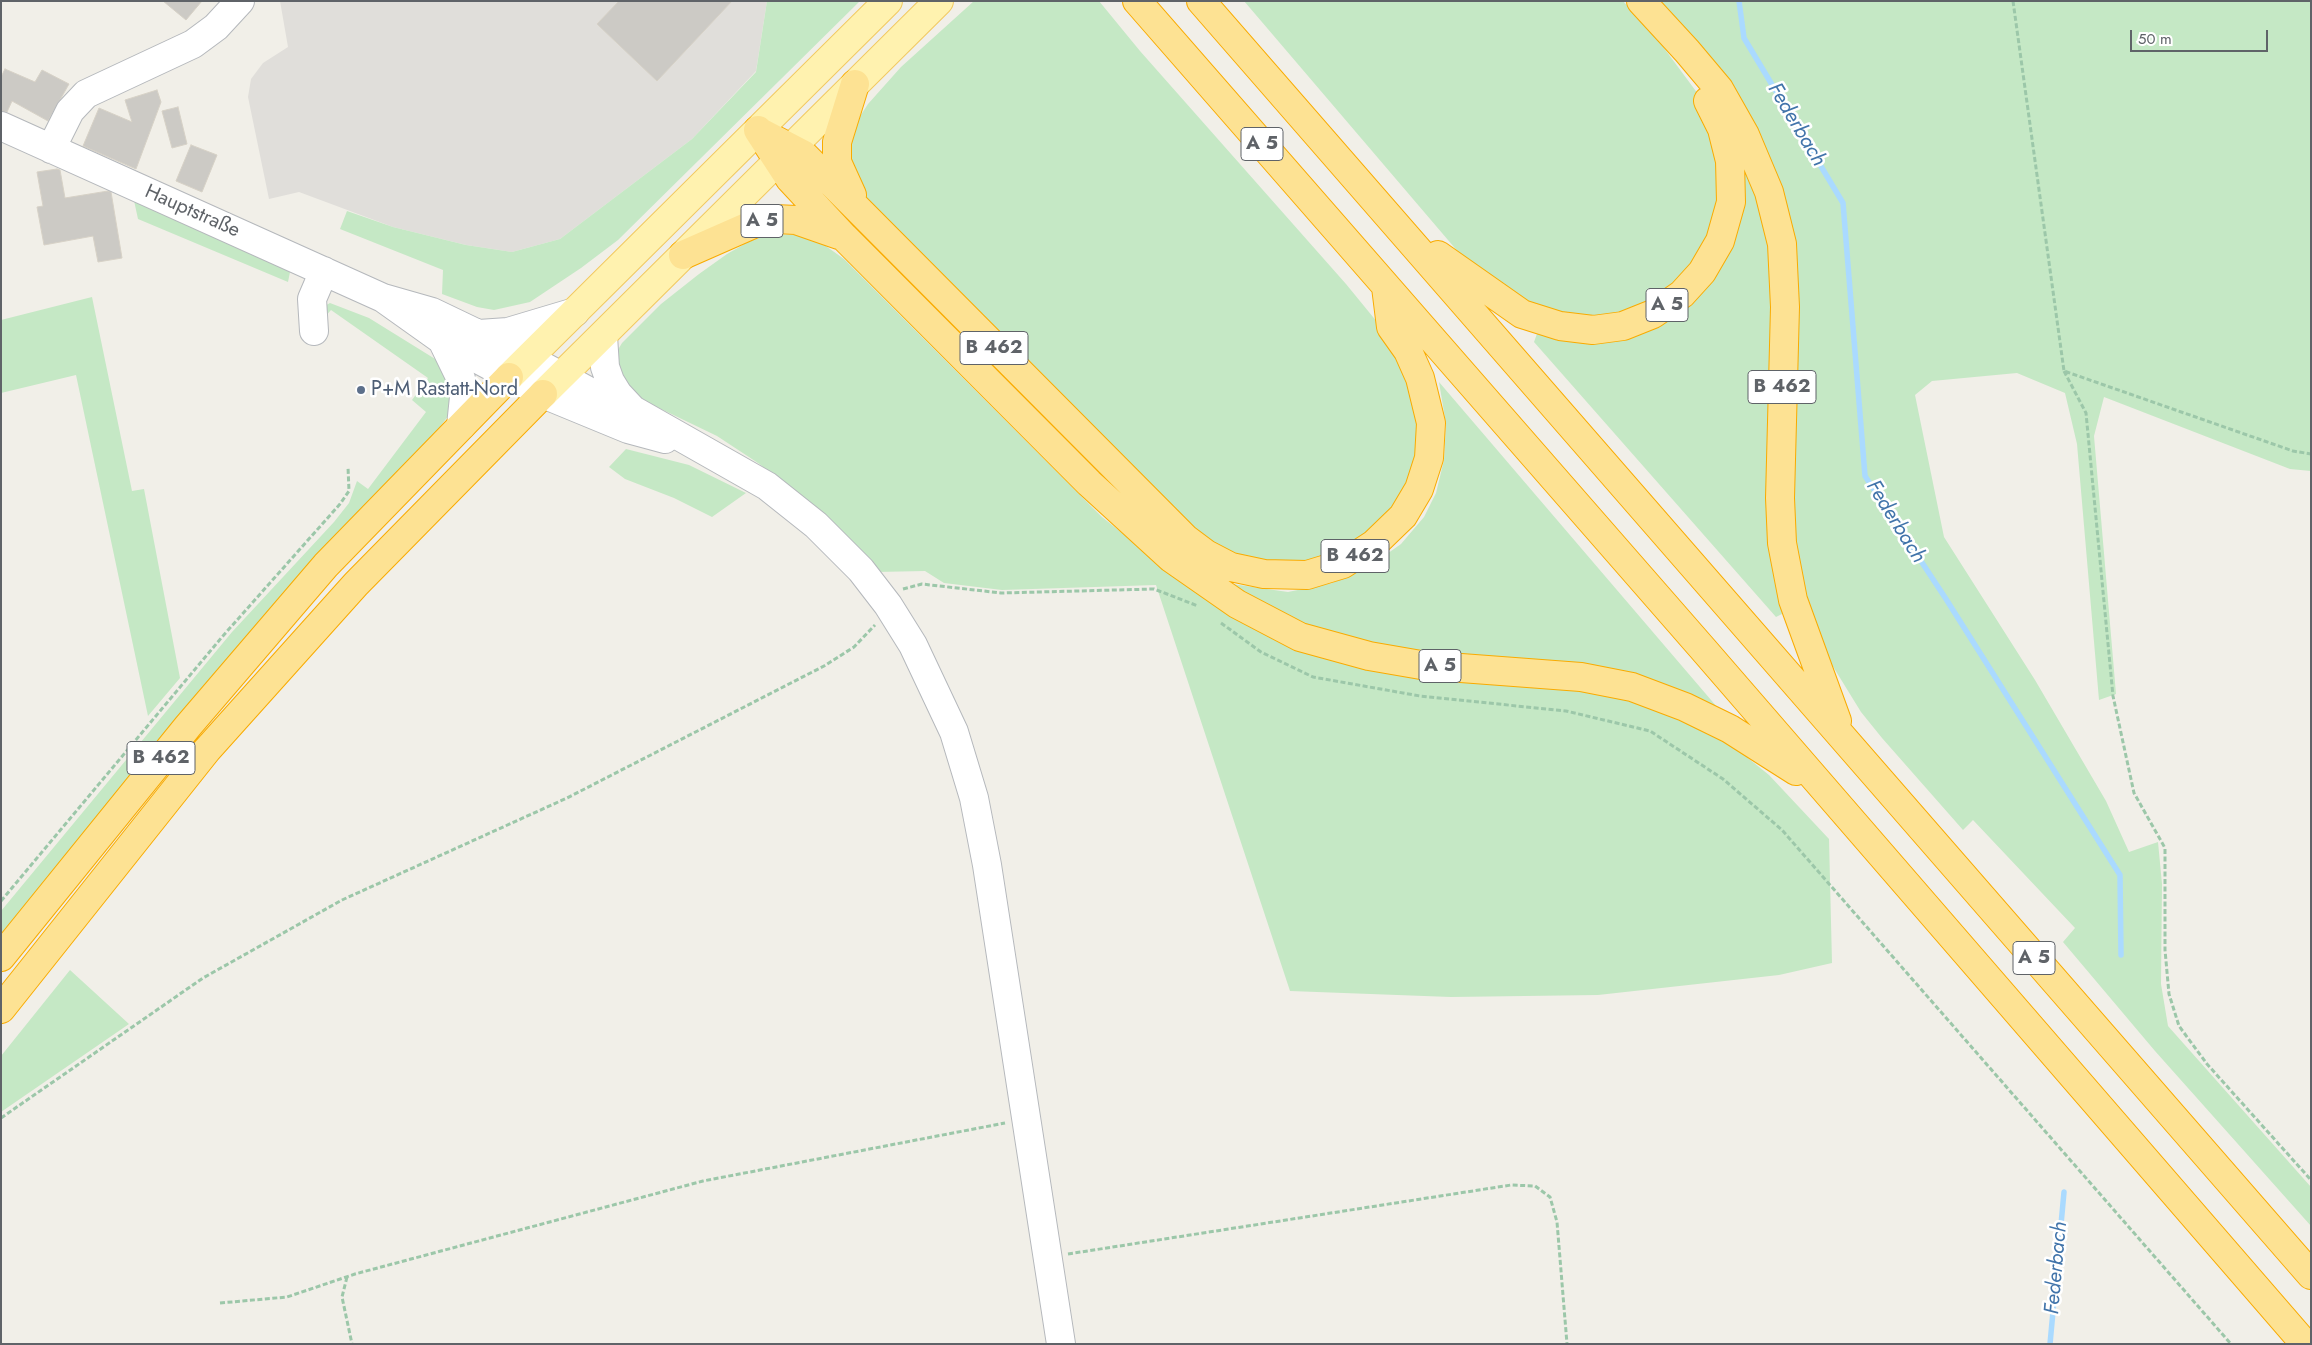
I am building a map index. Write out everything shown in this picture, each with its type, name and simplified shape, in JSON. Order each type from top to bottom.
[{"type":"highway","name":"A 5","points":[[1137,1],[2305,1344]]},
{"type":"highway","name":"A 5","points":[[1201,1],[2311,1275]]},
{"type":"highway","points":[[1641,1],[1665,30]]},
{"type":"highway","name":"B 462","points":[[1665,30],[1687,51],[1718,89],[1746,135],[1770,192],[1782,244],[1784,307],[1780,498],[1782,542],[1793,600],[1844,738]]},
{"type":"highway","name":"A 5","points":[[1391,220],[1471,280],[1522,314],[1560,326],[1593,330],[1623,326],[1652,314],[1682,294],[1702,272],[1720,241],[1731,202],[1730,161],[1722,129],[1703,91],[1665,30]]},
{"type":"highway","name":"B 462","points":[[856,84],[836,142],[836,162],[844,182],[863,216]]},
{"type":"highway","name":"B 462","points":[[758,130],[784,154],[804,155],[1186,539],[1206,554],[1231,567],[1264,574],[1307,574],[1342,564],[1374,544],[1397,522],[1419,489],[1428,458],[1431,423],[1420,378],[1408,351],[1391,327],[1386,286]]},
{"type":"highway","name":"A 5","points":[[784,154],[790,179],[844,237],[1089,483],[1170,558],[1238,604],[1300,637],[1369,656],[1421,665],[1581,677],[1632,687],[1684,707],[1730,730],[1819,785]]},
{"type":"highway","name":"A 5","points":[[683,255],[758,222],[776,219],[796,220],[844,237]]},
{"type":"highway","name":"B 462","points":[[1,957],[188,726],[326,565],[519,367]]},
{"type":"highway","name":"B 462","points":[[1,1010],[214,742],[356,584],[552,385]]},
{"type":"main road","name":"B 462","points":[[519,367],[888,1]]},
{"type":"main road","name":"B 462","points":[[552,385],[939,1]]},
{"type":"street","points":[[52,149],[70,111],[86,94],[193,44],[216,27],[240,1]]},
{"type":"street","name":"Hauptstraße","points":[[1,126],[383,298],[442,340],[519,367]]},
{"type":"street","points":[[314,331],[312,299],[324,271]]},
{"type":"street","name":"Hauptstraße","points":[[383,298],[430,302],[479,334],[519,367]]},
{"type":"street","points":[[479,334],[508,332],[575,312]]},
{"type":"street","points":[[603,336],[605,367],[610,381],[618,394],[633,410]]},
{"type":"street","points":[[442,340],[461,379],[464,397],[461,426]]},
{"type":"street","points":[[519,367],[628,429],[694,446]]},
{"type":"street","points":[[552,385],[590,392],[633,410],[767,486],[816,525],[861,570],[888,605],[912,645],[954,732],[969,781],[987,865],[1028,1119],[1061,1344]]},
{"type":"path","points":[[2014,1],[2064,371],[2086,413],[2113,696],[2134,793],[2165,848],[2165,950],[2169,994],[2179,1026],[2207,1064],[2311,1180]]},
{"type":"path","points":[[2064,371],[2293,451],[2311,454]]},
{"type":"path","points":[[1,901],[222,637],[340,504],[349,491],[348,467]]},
{"type":"path","points":[[1,1118],[203,978],[342,900],[567,798],[824,666],[854,647],[871,630],[888,605],[903,589],[922,584],[1001,593],[1154,588],[1198,606],[1206,612]]},
{"type":"path","points":[[1214,617],[1260,652],[1313,677],[1420,696],[1566,711],[1650,731],[1724,779],[1782,830],[2231,1344]]},
{"type":"path","points":[[220,1303],[287,1297],[348,1276],[703,1182],[1028,1119]]},
{"type":"path","points":[[1048,1257],[1511,1185],[1535,1186],[1550,1197],[1557,1222],[1567,1344]]},
{"type":"path","points":[[348,1276],[342,1298],[352,1344]]},
{"type":"shaded area","points":[[280,1],[767,1],[756,71],[692,139],[560,239],[512,252],[466,245],[393,227],[299,192],[269,199],[248,97],[251,79],[263,63],[288,47]]},
{"type":"green space","points":[[767,1],[860,1],[618,240],[581,268],[530,302],[494,310],[477,307],[442,294],[443,270],[340,229],[347,211],[393,227],[466,245],[512,252],[560,239],[692,139],[756,72]]},
{"type":"green space","points":[[974,1],[1099,1],[1140,51],[1346,284],[1391,339],[1417,390],[1423,428],[1418,469],[1382,527],[1320,562],[1250,564],[1184,526],[893,229],[863,193],[847,148],[853,127],[868,104],[901,67]]},
{"type":"green space","points":[[1244,1],[1623,1],[1661,44],[1701,98],[1722,151],[1722,202],[1702,258],[1658,298],[1609,317],[1561,317],[1514,301],[1477,274]]},
{"type":"green space","points":[[1660,1],[2311,1],[2311,471],[2290,469],[2104,397],[2094,436],[2116,694],[2099,700],[2077,444],[2065,393],[2017,373],[1932,381],[1915,395],[1944,537],[2035,680],[2106,801],[2129,852],[2158,842],[2162,884],[2161,984],[2168,1026],[2311,1187],[2311,1226],[2155,1051],[2063,942],[2075,928],[1973,820],[1963,830],[1861,712],[1821,647],[1805,601],[1797,565],[1793,521],[1795,290],[1729,84]]},
{"type":"green space","points":[[1738,149],[1770,228],[1786,612],[1776,617],[1534,342],[1538,331],[1695,296]]},
{"type":"green space","points":[[133,196],[291,267],[288,282],[138,219]]},
{"type":"green space","points":[[771,234],[798,235],[823,244],[844,259],[1102,517],[1171,572],[1231,613],[1659,706],[1717,733],[1769,775],[1829,839],[1832,963],[1779,975],[1598,995],[1451,997],[1290,991],[1156,585],[1002,590],[944,583],[925,571],[876,572],[783,482],[758,463],[717,436],[634,396],[621,386],[616,353],[622,343],[661,304],[699,274],[727,254],[750,241]]},
{"type":"green space","points":[[92,297],[132,491],[144,489],[180,678],[148,716],[76,375],[1,393],[1,320]]},
{"type":"green space","points":[[330,303],[369,318],[440,362],[451,375],[451,412],[435,434],[1,936],[1,911],[232,632],[334,522],[349,503],[357,481],[368,489],[426,412],[412,400],[428,378],[331,310],[324,318],[321,308]]},
{"type":"green space","points":[[1439,382],[1723,714],[1434,656],[1362,644],[1311,629],[1272,610],[1232,584],[1288,592],[1332,583],[1367,568],[1401,544],[1424,517],[1436,493],[1444,460],[1446,424]]},
{"type":"green space","points":[[626,449],[689,465],[746,493],[712,517],[674,498],[625,479],[609,467]]},
{"type":"green space","points":[[70,970],[129,1024],[1,1112],[1,1056]]},
{"type":"building","points":[[163,1],[202,1],[186,20]]},
{"type":"building","points":[[619,1],[732,1],[657,81],[597,24]]},
{"type":"building","points":[[5,69],[35,82],[42,70],[69,84],[48,121],[12,101],[7,112],[1,111],[1,77]]},
{"type":"building","points":[[157,90],[161,102],[136,169],[83,146],[99,108],[132,122],[125,100]]},
{"type":"building","points":[[178,107],[187,144],[172,148],[162,111]]},
{"type":"building","points":[[191,145],[217,155],[202,192],[176,181]]},
{"type":"building","points":[[60,170],[65,198],[111,192],[122,258],[98,262],[93,236],[44,245],[37,207],[43,206],[37,172]]},
{"type":"waterway","name":"Federbach","points":[[1739,1],[1744,38],[1843,203],[1865,476],[1946,599],[2120,875],[2121,955]]},
{"type":"waterway","name":"Federbach","points":[[2050,1344],[2064,1192]]},
{"type":"place","name":"P+M Rastatt-Nord","points":[[361,390]]}]
